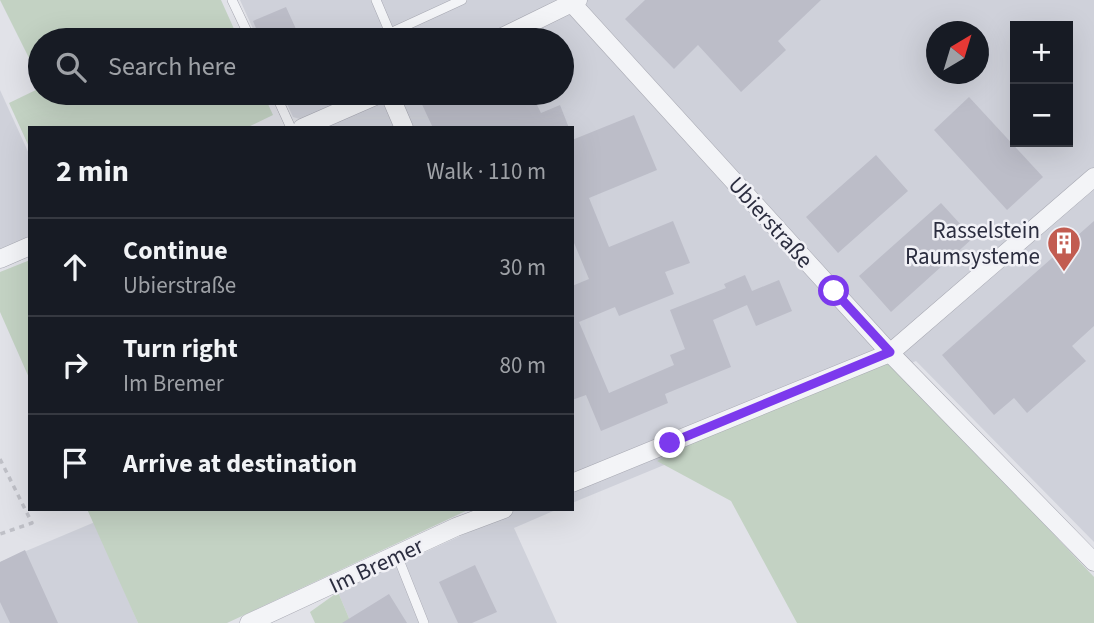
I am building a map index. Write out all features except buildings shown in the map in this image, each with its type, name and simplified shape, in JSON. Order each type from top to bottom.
[{"type":"street","points":[[520,28],[574,1]]},
{"type":"street","name":"Ubierstraße","points":[[574,1],[890,352],[1094,562]]},
{"type":"street","points":[[307,126],[355,105]]},
{"type":"street","points":[[394,105],[403,126]]},
{"type":"street","points":[[574,482],[890,352],[1094,177]]},
{"type":"street","points":[[0,259],[28,247]]},
{"type":"street","name":"Im Bremer","points":[[249,623],[499,511]]},
{"type":"lane","points":[[232,0],[245,28]]},
{"type":"lane","points":[[376,0],[388,28]]},
{"type":"lane","points":[[401,28],[462,0]]},
{"type":"lane","points":[[280,105],[290,126]]},
{"type":"lane","points":[[397,555],[425,623]]},
{"type":"path","points":[[0,459],[32,523],[0,534]]},
{"type":"shaded area","points":[[240,0],[1094,0],[1094,542],[916,361],[574,502],[574,126],[324,126],[293,117],[288,105],[574,105],[574,28],[253,28]]},
{"type":"shaded area","points":[[0,90],[28,152],[28,238],[0,250]]},
{"type":"shaded area","points":[[487,511],[553,511],[514,528],[557,623],[351,623],[338,592],[491,522]]},
{"type":"shaded area","points":[[95,522],[138,623],[0,623],[0,562]]},
{"type":"green space","points":[[0,0],[221,0],[234,28],[28,28],[28,56]]},
{"type":"green space","points":[[28,94],[28,105],[268,105],[273,115],[250,126],[28,126],[28,145],[9,103]]},
{"type":"green space","points":[[28,261],[28,375],[0,312],[0,272]]},
{"type":"green space","points":[[889,360],[1094,577],[1094,623],[797,623],[731,501],[657,461],[728,426]]},
{"type":"green space","points":[[88,511],[466,511],[227,623],[138,623]]},
{"type":"green space","points":[[338,592],[351,623],[315,623],[310,612]]},
{"type":"place","name":"Rasselstein Raumsysteme","points":[[1064,273]]},
{"type":"route","points":[[670,443],[890,352],[834,291]]}]
